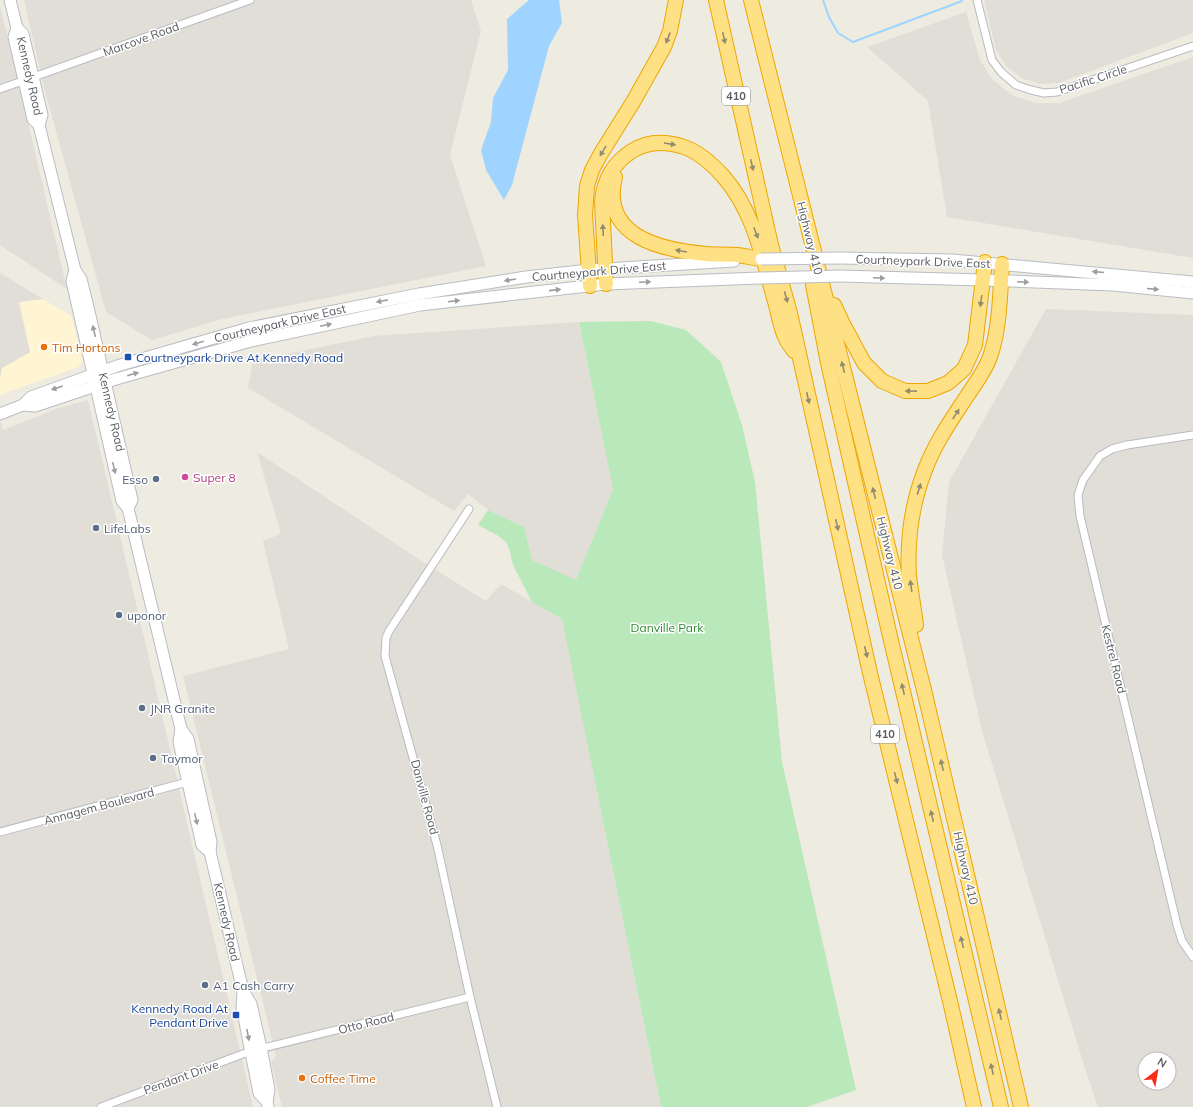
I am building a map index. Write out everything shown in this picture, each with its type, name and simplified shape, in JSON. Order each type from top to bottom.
[{"type":"highway","points":[[590,286],[585,215],[587,186],[600,155],[636,97],[664,47],[670,31],[676,0]]},
{"type":"highway","name":"410","points":[[716,0],[771,245],[790,313],[869,666],[950,1000],[974,1107]]},
{"type":"highway","points":[[750,0],[815,296],[828,363],[887,625],[1001,1107]]},
{"type":"highway","name":"Highway 410","points":[[750,0],[926,694],[1021,1107]]},
{"type":"highway","points":[[606,284],[602,202],[607,177],[624,156],[641,146],[664,142],[688,148],[706,159],[728,181],[740,199],[759,242],[785,337],[800,360]]},
{"type":"highway","points":[[633,151],[621,164],[616,173],[612,188],[612,200],[615,210],[627,229],[643,240],[665,248],[691,253],[736,255],[761,259]]},
{"type":"highway","points":[[796,182],[817,242],[831,299],[842,322],[864,363],[882,381],[905,391],[928,391],[948,383],[964,369],[975,345],[985,262]]},
{"type":"highway","points":[[926,694],[909,576],[910,530],[914,505],[926,469],[949,424],[982,374],[990,357],[997,327],[1002,264]]},
{"type":"main road","name":"Kennedy Road","points":[[10,0],[17,28],[22,34],[28,79],[42,115],[40,125],[75,270],[72,281],[99,379],[122,501],[128,508],[182,729],[188,739],[192,781],[211,842],[210,852],[243,991],[251,1004],[259,1093],[267,1105]]},
{"type":"main road","name":"Courtneypark Drive East","points":[[99,379],[249,328],[418,294],[526,277],[589,270],[761,259],[839,258],[952,260],[1193,282]]},
{"type":"main road","name":"Courtneypark Drive East","points":[[0,414],[23,405],[31,397],[251,341],[420,305],[606,284],[840,276],[1114,285],[1193,292]]},
{"type":"street","name":"Marcove Road","points":[[0,89],[250,0]]},
{"type":"street","name":"Pacific Circle","points":[[977,0],[992,60],[1001,72],[1016,85],[1044,93],[1057,92],[1193,46]]},
{"type":"street","name":"Kestrel Road","points":[[1193,435],[1127,445],[1112,449],[1100,456],[1091,467],[1083,480],[1078,495],[1080,516],[1176,919],[1182,941],[1193,957]]},
{"type":"street","name":"Danville Road","points":[[469,509],[389,631],[386,638],[385,656],[437,845],[470,998],[496,1107]]},
{"type":"street","name":"Annagem Boulevard","points":[[0,832],[192,781]]},
{"type":"street","name":"Otto Road","points":[[256,1050],[470,998]]},
{"type":"street","name":"Pendant Drive","points":[[101,1107],[256,1050]]},
{"type":"shaded area","points":[[24,0],[471,0],[481,31],[450,155],[486,266],[222,319],[152,340],[106,312],[45,91]]},
{"type":"shaded area","points":[[1193,0],[1193,33],[1059,83],[1040,84],[1021,78],[1006,66],[996,50],[984,1]]},
{"type":"shaded area","points":[[0,6],[18,80],[67,289],[0,245]]},
{"type":"shaded area","points":[[966,12],[980,60],[993,80],[1012,95],[1035,103],[1059,103],[1193,57],[1193,258],[947,217],[928,101],[867,47]]},
{"type":"shaded area","points":[[0,273],[43,299],[19,302],[30,352],[2,368],[0,378]]},
{"type":"shaded area","points":[[43,299],[71,316],[83,361],[78,367],[0,395],[0,378],[2,368],[30,352],[19,302]]},
{"type":"shaded area","points":[[1046,309],[1193,315],[1193,1107],[1098,1107],[982,731],[942,555],[949,482]]},
{"type":"shaded area","points":[[579,322],[613,489],[576,581],[532,560],[524,527],[488,510],[468,494],[454,511],[248,388],[253,361],[374,336]]},
{"type":"shaded area","points":[[88,400],[253,1107],[0,1107],[0,419],[3,430],[59,408]]},
{"type":"shaded area","points":[[257,452],[423,562],[486,601],[501,584],[562,619],[661,1107],[282,1107],[271,1062],[276,1056],[183,676],[289,649],[263,541],[281,534]]},
{"type":"green space","name":"Danville Park","points":[[650,321],[686,330],[721,362],[742,425],[755,482],[782,762],[856,1090],[807,1107],[661,1107],[562,619],[532,602],[513,565],[506,542],[497,535],[478,525],[488,510],[524,527],[532,560],[576,580],[613,489],[579,322]]},
{"type":"water","points":[[529,0],[559,0],[562,23],[549,46],[512,185],[504,200],[486,170],[481,150],[491,122],[493,98],[508,70],[507,19]]},
{"type":"waterway","points":[[823,0],[829,17],[838,33],[853,42],[962,1]]},
{"type":"place","name":"Tim Hortons","points":[[44,347]]},
{"type":"place","name":"Courtneypark Drive At Kennedy Road","points":[[128,357]]},
{"type":"place","name":"Super 8","points":[[185,477]]},
{"type":"place","name":"Esso","points":[[156,479]]},
{"type":"place","name":"LifeLabs","points":[[96,528]]},
{"type":"place","name":"uponor","points":[[119,615]]},
{"type":"place","name":"JNR Granite","points":[[142,708]]},
{"type":"place","name":"Taymor","points":[[153,758]]},
{"type":"place","name":"A1 Cash Carry","points":[[205,985]]},
{"type":"place","name":"Kennedy Road At Pendant Drive","points":[[236,1015]]},
{"type":"place","name":"Coffee Time","points":[[302,1078]]}]
